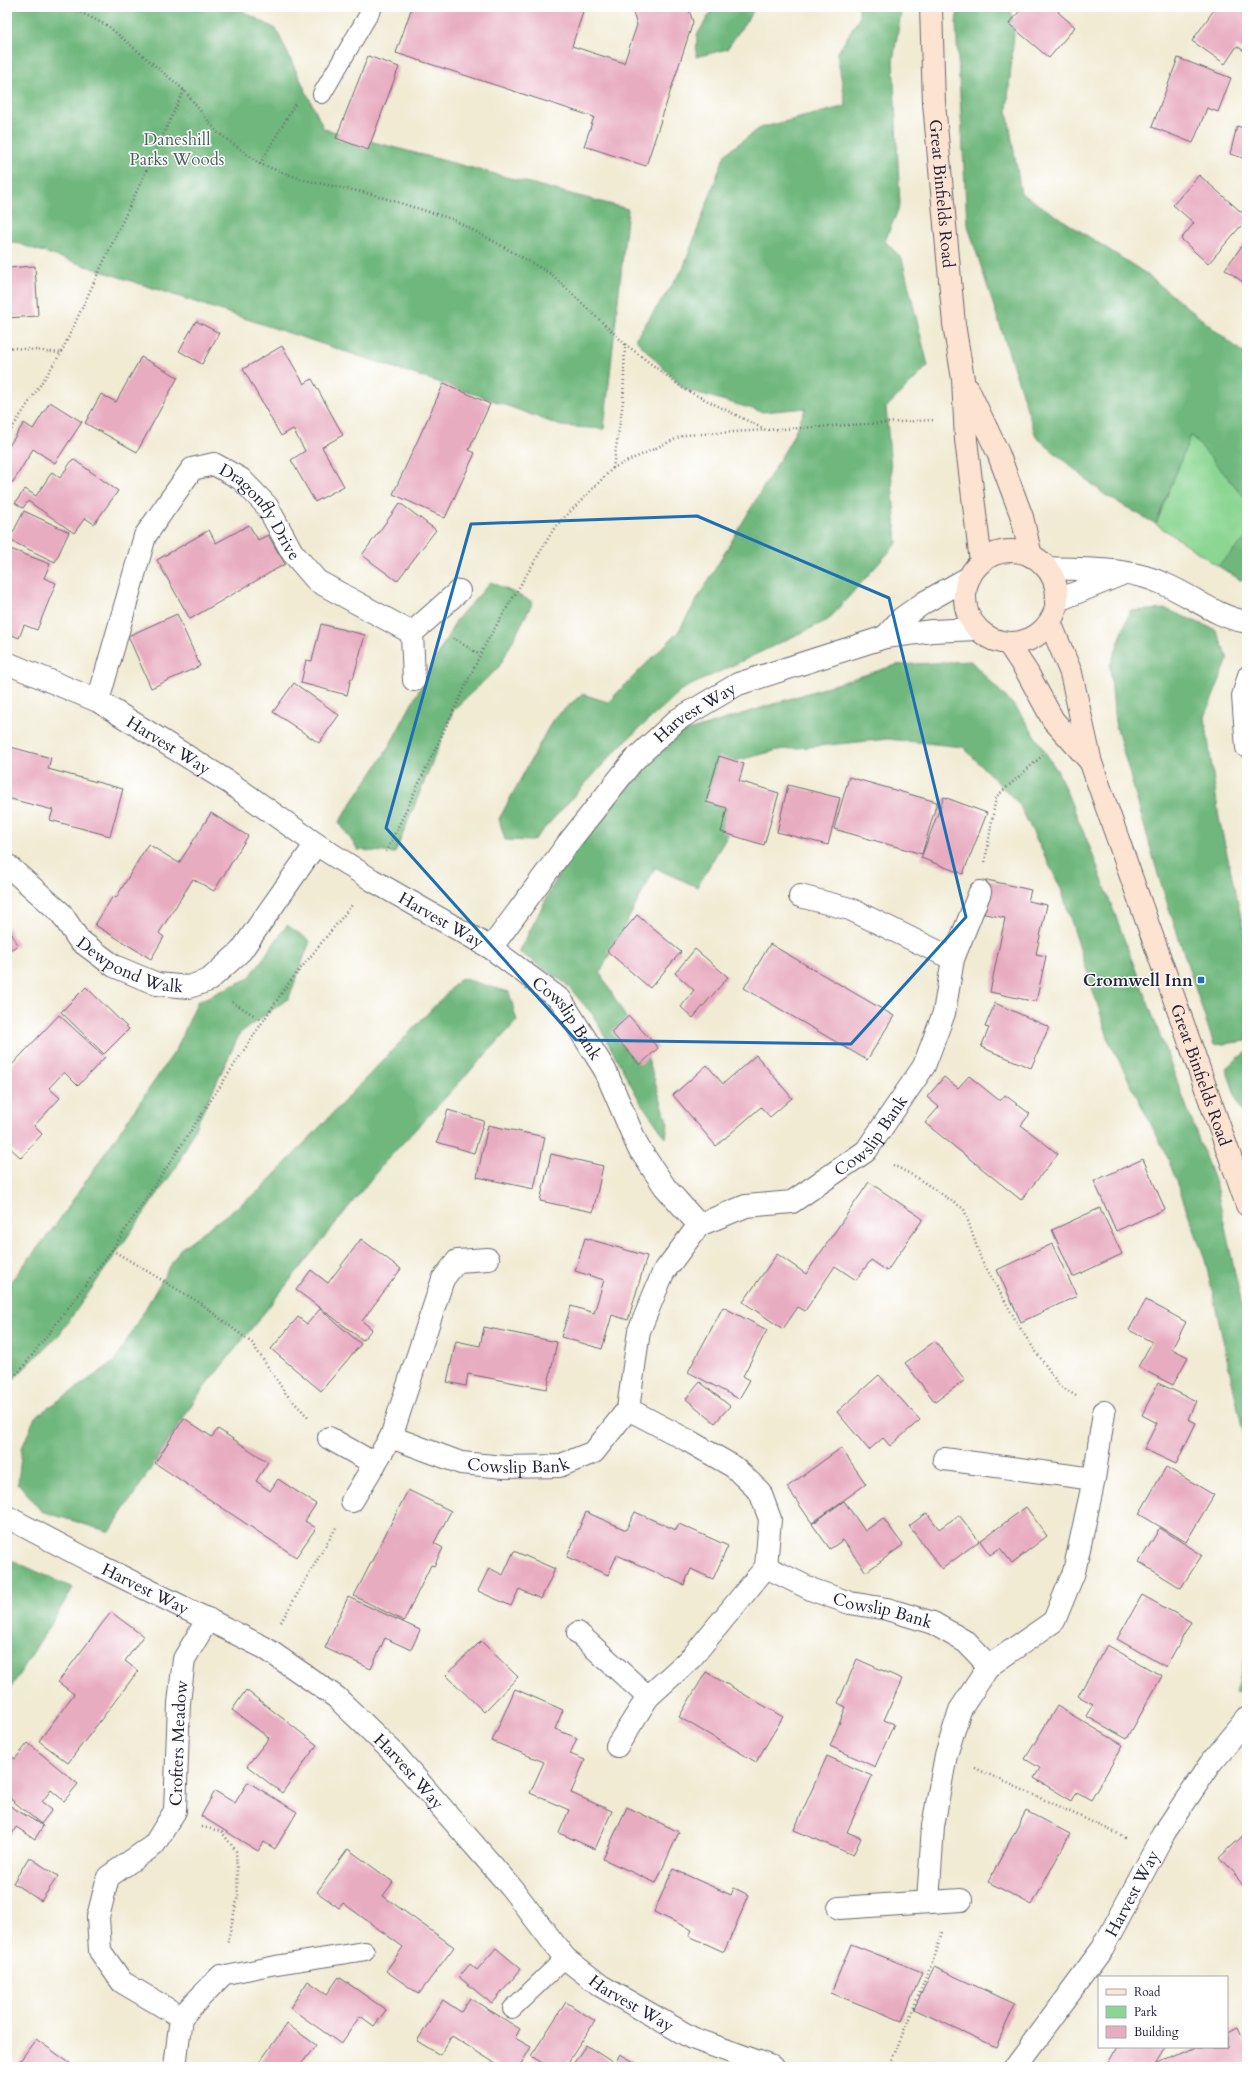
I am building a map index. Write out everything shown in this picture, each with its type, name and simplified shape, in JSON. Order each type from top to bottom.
[{"type":"street","name":"Great Binfields Road","points":[[931,7],[934,103],[954,324],[963,378],[974,570]]},
{"type":"street","name":"Great Binfields Road","points":[[963,378],[998,453],[1039,562]]},
{"type":"street","name":"Dragonfly Drive","points":[[98,701],[145,536],[192,468],[214,464],[241,479],[267,506],[292,552],[317,581],[412,633]]},
{"type":"street","points":[[885,637],[902,618],[974,570],[989,556],[1005,551],[1015,551],[1039,562],[1127,572],[1164,583],[1230,619],[1247,622]]},
{"type":"street","points":[[974,570],[964,594],[966,610],[977,629],[990,638],[1008,643],[1024,641],[1039,634],[1050,622],[1054,612],[1056,601],[1054,582],[1039,562]]},
{"type":"street","points":[[1056,601],[1127,572]]},
{"type":"street","points":[[414,680],[412,633],[459,591]]},
{"type":"street","name":"Great Binfields Road","points":[[1050,622],[1071,673],[1091,763],[1247,1205]]},
{"type":"street","name":"Harvest Way","points":[[7,663],[98,701],[230,783],[316,844],[372,880],[491,948],[569,842],[633,760],[677,720],[738,684],[885,637],[932,631],[977,629]]},
{"type":"street","name":"Great Binfields Road","points":[[1008,643],[1027,672],[1053,720],[1091,763]]},
{"type":"street","name":"Dewpond Walk","points":[[7,865],[61,913],[79,940],[114,966],[157,984],[189,987],[209,980],[241,951],[316,844]]},
{"type":"street","name":"Cowslip Bank","points":[[391,1437],[461,1463],[505,1467],[559,1466],[594,1452],[628,1409],[640,1331],[663,1273],[699,1225],[746,1206],[792,1202],[866,1151],[924,1066],[944,1012],[953,959],[980,892]]},
{"type":"street","points":[[800,896],[850,909],[953,959]]},
{"type":"street","name":"Cowslip Bank","points":[[491,948],[562,1000],[605,1070],[638,1147],[665,1187],[699,1225]]},
{"type":"street","points":[[352,1501],[391,1437],[443,1278],[457,1261],[488,1259]]},
{"type":"street","points":[[618,1746],[648,1697],[692,1657],[766,1567],[770,1518],[760,1492],[734,1467],[628,1409]]},
{"type":"street","points":[[928,1902],[933,1826],[946,1755],[960,1710],[989,1666],[1054,1621],[1074,1572],[1094,1479],[1104,1412]]},
{"type":"street","points":[[329,1438],[375,1464]]},
{"type":"street","points":[[944,1459],[1094,1479]]},
{"type":"street","name":"Harvest Way","points":[[7,1517],[98,1565],[265,1648],[336,1697],[394,1753],[510,1886],[565,1958],[601,1986],[732,2061],[773,2067]]},
{"type":"street","name":"Cowslip Bank","points":[[766,1567],[813,1590],[850,1604],[887,1609],[933,1623],[966,1642],[989,1666]]},
{"type":"street","name":"Crofters Meadow","points":[[182,2017],[122,1982],[100,1950],[98,1917],[108,1877],[154,1845],[174,1811],[179,1703],[184,1659],[208,1619]]},
{"type":"street","points":[[578,1633],[648,1697]]},
{"type":"street","name":"Harvest Way","points":[[1015,2067],[1102,1948],[1164,1833],[1210,1764],[1247,1719]]},
{"type":"street","points":[[839,1908],[955,1901]]},
{"type":"street","points":[[175,2067],[182,2017],[221,1976]]},
{"type":"lane","points":[[322,94],[373,7]]},
{"type":"lane","points":[[1244,748],[1241,696],[1247,675]]},
{"type":"lane","points":[[221,1976],[276,1965],[365,1952]]},
{"type":"lane","points":[[512,2009],[565,1958]]},
{"type":"path","points":[[70,7],[108,26],[184,90],[217,132],[260,164],[304,180],[371,194],[452,219],[551,274],[625,344],[684,389],[766,430]]},
{"type":"path","points":[[7,436],[61,353],[184,90]]},
{"type":"path","points":[[260,164],[293,107]]},
{"type":"path","points":[[613,468],[623,402],[625,344]]},
{"type":"path","points":[[7,347],[61,353]]},
{"type":"path","points":[[7,1382],[20,1371],[112,1250],[285,988],[372,880],[486,643],[555,527],[613,468],[684,435],[940,420]]},
{"type":"path","points":[[980,892],[996,797],[1047,752]]},
{"type":"path","points":[[866,1151],[916,1176],[964,1209],[981,1259],[1023,1333],[1060,1386],[1104,1412]]},
{"type":"path","points":[[112,1250],[200,1303],[252,1343],[286,1394],[329,1438]]},
{"type":"path","points":[[265,1648],[352,1501]]},
{"type":"path","points":[[946,1755],[1155,1851]]},
{"type":"path","points":[[174,1811],[199,1826],[220,1831],[236,1851],[238,1896],[221,1976]]},
{"type":"path","points":[[889,2067],[936,1954],[955,1901]]},
{"type":"highlighted area","points":[[697,516],[889,598],[966,917],[851,1044],[576,1040],[386,828],[471,524]]},
{"type":"green space","name":"Daneshill Parks Woods","points":[[7,7],[235,7],[276,29],[324,129],[628,209],[604,429],[561,426],[492,400],[7,240]]},
{"type":"green space","points":[[714,7],[756,7],[727,49],[696,57],[697,35]]},
{"type":"green space","points":[[859,7],[902,7],[893,61],[900,205],[885,241],[902,259],[928,366],[886,408],[897,543],[828,620],[683,689],[619,747],[533,841],[505,840],[499,819],[553,719],[582,694],[608,702],[678,632],[790,442],[806,408],[763,412],[684,389],[635,339],[683,269],[725,154],[760,128],[846,106],[837,54],[859,18]]},
{"type":"green space","points":[[958,7],[1011,7],[1014,34],[1007,110],[1021,193],[1145,273],[1247,356],[1247,500],[1191,435],[1156,524],[1105,495],[1036,437],[967,223],[956,24]]},
{"type":"green space","points":[[1191,434],[1247,500],[1247,537],[1218,566],[1156,524]]},
{"type":"green space","points":[[1247,537],[1247,584],[1218,566]]},
{"type":"green space","points":[[491,582],[533,602],[499,667],[454,709],[395,853],[358,850],[339,822],[386,752],[457,619]]},
{"type":"green space","points":[[1166,609],[1216,630],[1228,659],[1205,717],[1219,818],[1247,945],[1247,1041],[1214,1045],[1159,878],[1115,722],[1110,666],[1130,611]]},
{"type":"green space","points":[[971,661],[1018,710],[1058,772],[1091,850],[1216,1186],[1247,1329],[1247,1449],[1205,1259],[1167,1156],[1109,1041],[1061,889],[1019,804],[963,747],[888,739],[778,750],[735,761],[724,789],[729,833],[697,887],[655,868],[600,973],[646,1052],[668,1124],[666,1138],[641,1103],[593,1015],[565,983],[519,952],[566,860],[630,784],[679,734],[896,665]]},
{"type":"green space","points":[[287,925],[310,941],[289,998],[240,1033],[177,1166],[59,1335],[7,1385],[7,1286],[55,1226],[177,1048],[197,1002],[249,978]]},
{"type":"green space","points":[[461,978],[509,992],[517,1021],[383,1164],[196,1398],[110,1532],[41,1511],[18,1483],[22,1448],[35,1417],[115,1361],[180,1249],[260,1190]]},
{"type":"green space","points":[[1247,1051],[1247,1129],[1226,1068]]},
{"type":"green space","points":[[7,1558],[73,1588],[7,1694]]},
{"type":"green space","points":[[1247,1652],[1247,1694],[1246,1694],[1236,1691]]},
{"type":"building","points":[[412,7],[567,7],[583,12],[572,46],[624,63],[637,25],[631,7],[688,7],[693,22],[646,166],[584,146],[594,117],[396,53]]},
{"type":"building","points":[[1023,7],[1062,7],[1058,12],[1075,27],[1049,58],[1009,24]]},
{"type":"building","points":[[1216,7],[1247,7],[1247,53],[1237,46],[1225,64],[1192,41]]},
{"type":"building","points":[[368,56],[399,67],[368,150],[336,138]]},
{"type":"building","points":[[1178,58],[1231,78],[1218,112],[1207,108],[1193,143],[1152,127]]},
{"type":"building","points":[[1237,126],[1247,129],[1247,159],[1230,154]]},
{"type":"building","points":[[1199,175],[1247,217],[1247,219],[1208,264],[1181,239],[1194,223],[1173,205]]},
{"type":"building","points":[[1247,239],[1247,285],[1225,269]]},
{"type":"building","points":[[35,266],[38,316],[7,318],[7,268]]},
{"type":"building","points":[[196,321],[219,333],[202,364],[179,351]]},
{"type":"building","points":[[282,346],[304,384],[312,379],[343,435],[322,447],[344,486],[315,502],[291,460],[305,451],[293,429],[281,436],[243,369]]},
{"type":"building","points":[[141,357],[178,377],[137,452],[85,423],[101,394],[116,402]]},
{"type":"building","points":[[444,383],[490,404],[469,450],[475,453],[445,518],[393,494]]},
{"type":"building","points":[[50,402],[82,422],[55,463],[33,449],[13,482],[7,479],[7,449],[24,423],[33,429]]},
{"type":"building","points":[[73,459],[118,491],[94,524],[85,518],[74,533],[28,501],[23,508],[15,503],[25,489],[36,496],[52,472],[60,478]]},
{"type":"building","points":[[400,503],[436,530],[397,581],[362,555]]},
{"type":"building","points":[[24,511],[69,532],[55,562],[9,540]]},
{"type":"building","points":[[249,525],[258,540],[268,535],[285,564],[190,619],[157,560],[209,530],[216,543]]},
{"type":"building","points":[[8,548],[50,564],[44,578],[56,583],[37,630],[24,625],[19,638],[7,633]]},
{"type":"building","points":[[177,614],[200,666],[151,688],[128,636]]},
{"type":"building","points":[[321,624],[365,635],[347,695],[301,683],[306,660],[312,661]]},
{"type":"building","points":[[294,683],[339,715],[319,743],[273,712]]},
{"type":"building","points":[[7,746],[51,758],[48,769],[123,789],[110,836],[50,820],[53,810],[7,798]]},
{"type":"building","points":[[719,756],[744,764],[739,781],[779,793],[764,845],[721,832],[727,808],[706,802]]},
{"type":"building","points":[[849,777],[937,802],[922,854],[834,829]]},
{"type":"building","points":[[788,785],[840,798],[828,845],[777,832]]},
{"type":"building","points":[[944,797],[987,813],[963,874],[921,858]]},
{"type":"building","points":[[211,813],[248,836],[214,891],[193,879],[159,933],[164,937],[151,959],[95,925],[113,896],[116,898],[148,844],[179,863]]},
{"type":"building","points":[[987,880],[1031,890],[1028,901],[1047,905],[1036,954],[1046,956],[1036,1002],[990,992],[1005,918],[980,913]]},
{"type":"building","points":[[637,915],[681,952],[650,988],[607,951]]},
{"type":"building","points":[[7,926],[18,945],[7,952]]},
{"type":"building","points":[[770,944],[894,1016],[867,1060],[744,988]]},
{"type":"building","points":[[695,949],[728,977],[693,1018],[681,1007],[694,990],[675,973]]},
{"type":"building","points":[[86,987],[129,1029],[104,1054],[61,1012]]},
{"type":"building","points":[[995,1003],[1049,1027],[1031,1068],[981,1047],[989,1028],[985,1027]]},
{"type":"building","points":[[59,1015],[105,1057],[78,1086],[64,1072],[49,1088],[60,1098],[34,1126],[42,1134],[21,1158],[7,1145],[7,1090],[11,1085],[7,1081],[7,1070]]},
{"type":"building","points":[[629,1016],[658,1048],[640,1065],[611,1032]]},
{"type":"building","points":[[756,1055],[792,1098],[770,1117],[761,1107],[716,1146],[673,1095],[707,1065],[723,1084]]},
{"type":"building","points":[[969,1076],[1000,1101],[1005,1095],[1030,1114],[1021,1125],[1058,1154],[1021,1200],[925,1123],[939,1107],[927,1097],[944,1077],[958,1088]]},
{"type":"building","points":[[448,1110],[484,1121],[474,1153],[437,1142]]},
{"type":"building","points":[[488,1125],[545,1137],[534,1189],[477,1177]]},
{"type":"building","points":[[551,1154],[603,1166],[593,1212],[540,1201]]},
{"type":"building","points":[[1143,1159],[1165,1209],[1116,1231],[1094,1181]]},
{"type":"building","points":[[869,1182],[923,1219],[887,1271],[871,1260],[856,1280],[835,1266],[805,1311],[798,1307],[783,1329],[743,1302],[777,1254],[806,1274]]},
{"type":"building","points":[[1100,1208],[1122,1254],[1073,1277],[1052,1230]]},
{"type":"building","points":[[585,1238],[647,1256],[628,1320],[612,1315],[602,1349],[561,1337],[571,1306],[594,1313],[604,1280],[575,1271]]},
{"type":"building","points":[[361,1239],[401,1269],[362,1321],[372,1329],[363,1340],[296,1290],[311,1270],[328,1283]]},
{"type":"building","points":[[1052,1244],[1077,1296],[1021,1322],[997,1270]]},
{"type":"building","points":[[1146,1300],[1186,1322],[1172,1349],[1188,1357],[1173,1385],[1138,1367],[1152,1342],[1129,1330]]},
{"type":"building","points":[[723,1307],[767,1330],[743,1376],[750,1380],[739,1399],[688,1372]]},
{"type":"building","points":[[320,1309],[361,1344],[321,1391],[271,1349],[298,1317],[307,1324]]},
{"type":"building","points":[[484,1327],[557,1342],[547,1389],[468,1374],[466,1386],[447,1382],[456,1341],[480,1346]]},
{"type":"building","points":[[935,1341],[965,1380],[935,1402],[905,1363]]},
{"type":"building","points":[[879,1375],[920,1420],[890,1446],[883,1438],[869,1450],[837,1412]]},
{"type":"building","points":[[700,1382],[730,1406],[715,1423],[686,1399]]},
{"type":"building","points":[[1158,1383],[1196,1401],[1188,1419],[1196,1423],[1176,1464],[1144,1449],[1157,1423],[1142,1415]]},
{"type":"building","points":[[184,1418],[212,1437],[218,1429],[268,1462],[256,1481],[270,1491],[278,1479],[316,1504],[305,1521],[316,1528],[296,1557],[155,1463]]},
{"type":"building","points":[[841,1448],[866,1484],[812,1523],[787,1487]]},
{"type":"building","points":[[1166,1467],[1214,1495],[1186,1542],[1139,1514]]},
{"type":"building","points":[[408,1490],[451,1511],[434,1543],[443,1548],[434,1566],[431,1565],[404,1621],[354,1596]]},
{"type":"building","points":[[844,1501],[865,1531],[883,1518],[903,1545],[866,1572],[843,1540],[830,1549],[812,1524]]},
{"type":"building","points":[[1026,1507],[1047,1536],[1012,1563],[1000,1548],[990,1555],[980,1541]]},
{"type":"building","points":[[586,1512],[626,1530],[635,1512],[676,1530],[679,1524],[728,1546],[713,1579],[691,1569],[684,1585],[617,1555],[608,1575],[567,1557]]},
{"type":"building","points":[[927,1513],[939,1529],[959,1515],[979,1541],[942,1569],[909,1526]]},
{"type":"building","points":[[1160,1528],[1202,1555],[1181,1588],[1139,1562]]},
{"type":"building","points":[[514,1551],[555,1569],[541,1599],[519,1589],[511,1606],[478,1591],[489,1568],[503,1575]]},
{"type":"building","points":[[1142,1595],[1191,1622],[1166,1667],[1117,1639]]},
{"type":"building","points":[[348,1597],[420,1630],[411,1650],[385,1638],[371,1669],[325,1648]]},
{"type":"building","points":[[111,1612],[143,1636],[125,1661],[138,1671],[68,1763],[39,1741],[74,1694],[58,1682]]},
{"type":"building","points":[[481,1641],[518,1677],[484,1712],[446,1675]]},
{"type":"building","points":[[1107,1645],[1162,1676],[1127,1739],[1086,1716],[1093,1704],[1078,1696]]},
{"type":"building","points":[[857,1659],[902,1679],[884,1720],[894,1724],[875,1767],[830,1746],[846,1707],[838,1703]]},
{"type":"building","points":[[706,1672],[783,1717],[756,1762],[679,1717]]},
{"type":"building","points":[[515,1689],[563,1710],[555,1729],[577,1738],[570,1754],[585,1760],[571,1793],[612,1811],[595,1849],[559,1833],[569,1810],[530,1793],[544,1762],[492,1741]]},
{"type":"building","points":[[246,1690],[317,1745],[282,1793],[247,1766],[269,1738],[232,1710]]},
{"type":"building","points":[[1057,1706],[1123,1745],[1091,1800],[1077,1792],[1072,1801],[1034,1778],[1040,1768],[1025,1759]]},
{"type":"building","points":[[28,1743],[78,1784],[64,1801],[51,1790],[42,1802],[52,1810],[41,1824],[7,1796],[7,1752],[15,1759]]},
{"type":"building","points":[[827,1756],[872,1776],[847,1832],[861,1838],[853,1855],[794,1830]]},
{"type":"building","points":[[248,1782],[297,1812],[275,1849],[264,1842],[258,1851],[201,1816],[215,1791],[235,1803]]},
{"type":"building","points":[[7,1804],[43,1826],[35,1839],[16,1827],[7,1843]]},
{"type":"building","points":[[627,1807],[679,1832],[656,1883],[603,1859]]},
{"type":"building","points":[[1026,1811],[1070,1834],[1032,1905],[988,1882]]},
{"type":"building","points":[[1247,1832],[1247,1889],[1219,1858]]},
{"type":"building","points":[[348,1849],[393,1882],[383,1896],[454,1947],[419,1994],[386,1971],[403,1947],[343,1903],[339,1908],[317,1892]]},
{"type":"building","points":[[29,1857],[58,1876],[41,1901],[13,1883]]},
{"type":"building","points":[[673,1869],[731,1895],[734,1888],[749,1895],[724,1952],[689,1936],[692,1930],[654,1912]]},
{"type":"building","points":[[851,1944],[922,1972],[902,2021],[831,1993]]},
{"type":"building","points":[[496,1948],[521,1969],[492,2004],[459,1977],[470,1964],[477,1970]]},
{"type":"building","points":[[934,1967],[1015,2004],[996,2047],[914,2009]]},
{"type":"building","points":[[339,1977],[386,2010],[374,2026],[360,2016],[341,2044],[290,2008],[308,1981],[327,1994]]},
{"type":"building","points":[[1247,1978],[1247,1991],[1246,1991],[1243,1979]]},
{"type":"building","points":[[470,1998],[520,2029],[515,2038],[531,2047],[519,2067],[501,2067],[452,2036],[440,2055],[417,2041],[443,2000],[461,2012]]},
{"type":"building","points":[[566,2002],[595,2021],[565,2067],[549,2067],[531,2056]]},
{"type":"building","points":[[287,2024],[316,2045],[299,2067],[256,2067]]},
{"type":"building","points":[[1238,2027],[1247,2047],[1247,2064],[1242,2067],[1158,2067],[1157,2064],[1192,2048],[1228,2048],[1228,2032]]},
{"type":"building","points":[[36,2039],[75,2067],[20,2067],[17,2065]]},
{"type":"building","points":[[586,2045],[612,2062],[609,2067],[571,2067]]},
{"type":"building","points":[[1116,2048],[1165,2048],[1154,2067],[1105,2067]]},
{"type":"building","points":[[620,2054],[643,2067],[613,2067]]},
{"type":"place","name":"Cromwell Inn","points":[[1201,980]]}]
